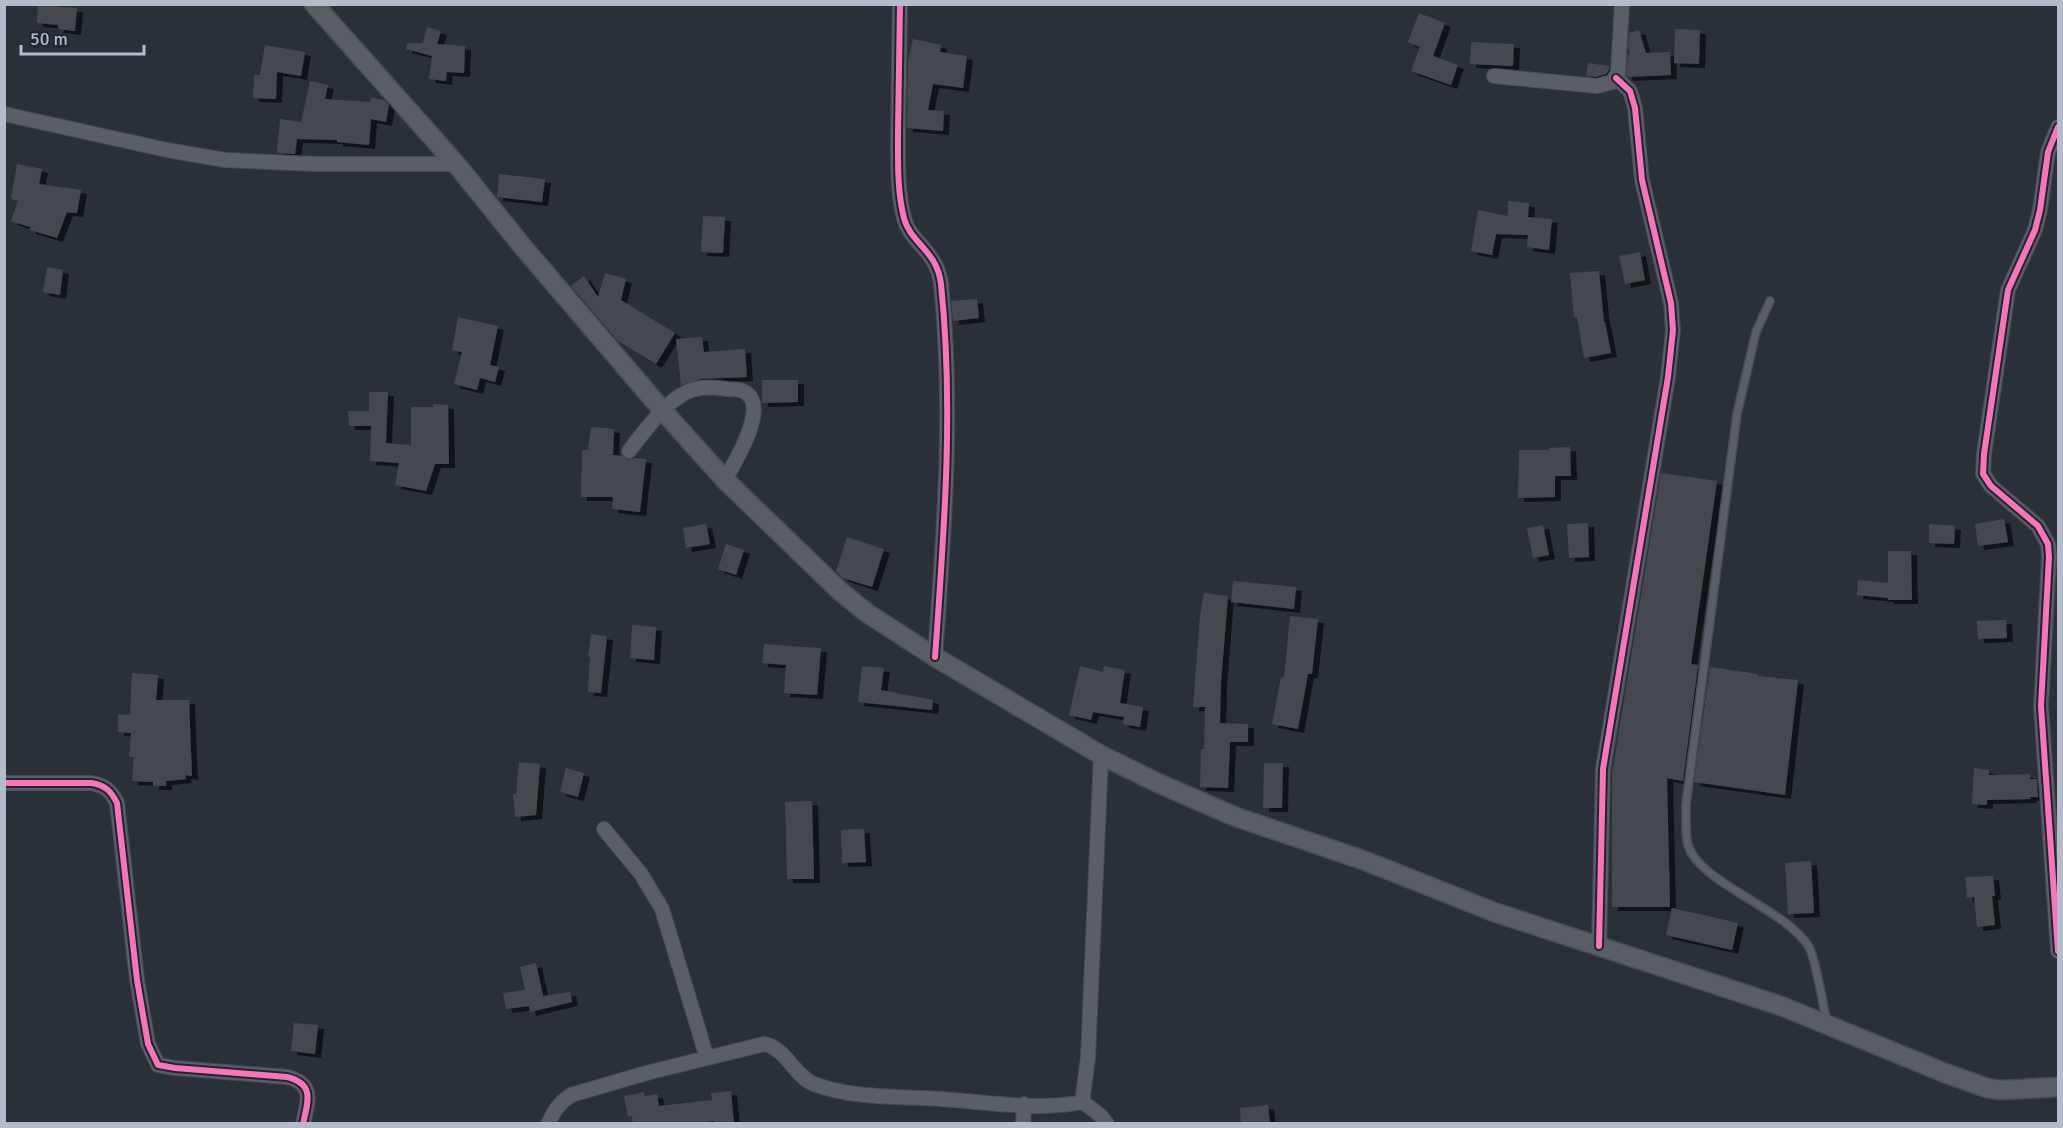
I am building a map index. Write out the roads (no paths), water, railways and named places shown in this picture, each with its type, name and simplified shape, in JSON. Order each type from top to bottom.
[{"type":"main road","points":[[314,4],[456,164],[523,247],[725,480],[840,591],[867,613],[934,657],[1101,755],[1236,818],[1363,860],[1494,912],[1780,1006],[1987,1088],[2001,1090],[2058,1087]]},
{"type":"street","points":[[900,4],[898,166],[901,203],[904,220],[911,233],[935,262],[940,282],[947,396],[943,549],[934,657]]},
{"type":"street","points":[[1494,75],[1597,86],[1612,82],[1616,78],[1622,4]]},
{"type":"street","points":[[1599,946],[1603,769],[1668,377],[1673,330],[1671,303],[1642,180],[1635,108],[1630,91],[1616,78]]},
{"type":"street","points":[[4,114],[167,150],[225,160],[315,164],[456,164]]},
{"type":"street","points":[[2058,127],[2048,152],[2035,230],[2008,290],[1983,474],[1990,486],[2038,526],[2048,544],[2041,706],[2052,777],[2058,951]]},
{"type":"street","points":[[629,451],[663,411],[686,392],[705,387],[744,391],[753,403],[750,434],[725,480]]},
{"type":"street","points":[[1083,1102],[1088,1057],[1101,755]]},
{"type":"street","points":[[4,783],[91,783],[101,785],[113,795],[117,803],[139,991],[148,1044],[158,1065],[287,1077],[298,1080],[303,1083],[308,1100],[303,1124]]},
{"type":"street","points":[[604,829],[641,874],[662,909],[707,1058]]},
{"type":"street","points":[[548,1124],[561,1101],[571,1095],[650,1072],[764,1044],[775,1048],[794,1069],[810,1082],[835,1091],[866,1095],[1052,1106],[1083,1102],[1101,1116],[1107,1124]]},
{"type":"street","points":[[1023,1124],[1024,1104]]},
{"type":"lane","points":[[1770,301],[1756,332],[1737,414],[1686,804],[1688,845],[1695,859],[1720,880],[1796,930],[1810,949],[1827,1025]]}]
